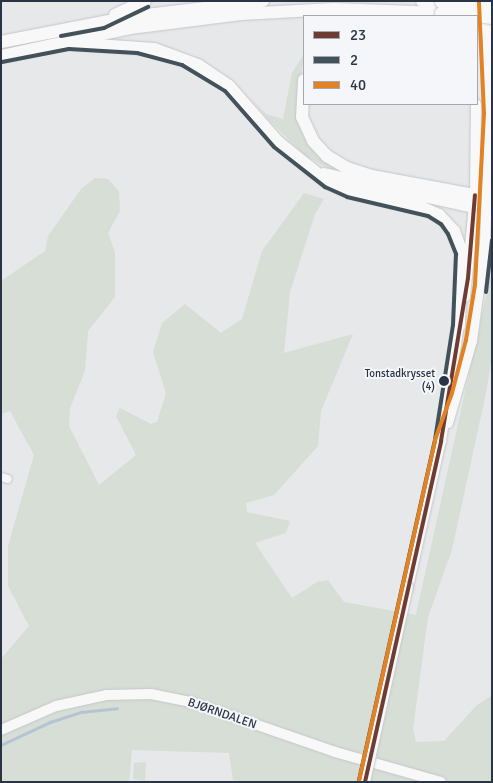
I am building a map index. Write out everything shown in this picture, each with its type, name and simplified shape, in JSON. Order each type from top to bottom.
[{"type":"highway","points":[[102,22],[145,1]]},
{"type":"highway","points":[[1,42],[102,22],[263,1]]},
{"type":"highway","points":[[399,15],[418,6]]},
{"type":"highway","points":[[1,56],[69,43],[130,28],[241,14],[418,6],[492,8]]},
{"type":"highway","points":[[439,6],[472,15]]},
{"type":"highway","points":[[478,16],[492,18]]},
{"type":"highway","points":[[69,43],[146,48],[198,65],[229,86],[278,142],[337,187],[421,207],[445,219],[454,231],[462,253],[459,326]]},
{"type":"highway","points":[[303,98],[302,117],[313,141],[327,156],[347,168],[474,201]]},
{"type":"highway","points":[[316,172],[474,201]]},
{"type":"main road","points":[[470,1],[472,15]]},
{"type":"main road","points":[[442,440],[458,395],[472,341],[485,243],[490,113],[485,1]]},
{"type":"main road","points":[[365,782],[442,440],[468,278],[474,201],[476,105]]},
{"type":"main road","name":"BJØRNDALEN","points":[[1,730],[56,706],[106,695],[150,694],[191,702],[335,752],[441,782]]},
{"type":"shaded area","points":[[303,56],[297,109],[335,168],[333,171],[304,155],[269,120],[250,97],[266,114],[283,119],[292,73]]},
{"type":"shaded area","points":[[95,178],[108,179],[119,191],[120,211],[108,233],[115,253],[115,297],[88,331],[85,371],[70,408],[69,426],[99,485],[136,455],[116,416],[120,408],[151,424],[157,422],[166,393],[153,352],[162,323],[185,304],[221,333],[242,319],[262,251],[304,193],[324,199],[315,214],[290,292],[284,353],[353,334],[321,411],[318,446],[274,495],[246,503],[247,512],[290,521],[286,533],[255,543],[292,598],[317,582],[328,580],[344,602],[416,615],[492,269],[492,356],[487,388],[452,550],[428,617],[413,729],[416,742],[444,741],[476,706],[492,695],[492,782],[241,782],[233,780],[229,753],[132,750],[129,782],[1,782],[1,659],[29,626],[8,586],[8,546],[34,455],[10,411],[1,414],[1,281],[45,251],[48,236],[81,189]]},
{"type":"shaded area","points":[[146,762],[145,781],[133,779],[134,763]]},
{"type":"waterway","points":[[1,745],[50,722],[81,712],[117,708]]},
{"type":"transit line","name":"40","points":[[359,781],[435,440],[452,393],[466,340],[475,285],[484,113],[479,1]]},
{"type":"transit line","name":"2","points":[[61,36],[104,28],[148,7]]},
{"type":"transit line","name":"2","points":[[2,62],[69,49],[137,53],[182,65],[225,91],[274,147],[325,187],[347,197],[428,216],[441,224],[448,234],[456,254],[453,325],[435,440],[359,781]]},
{"type":"transit line","name":"23","points":[[365,782],[441,441],[468,278],[475,195]]},
{"type":"transit line","name":"2","points":[[486,292],[492,240]]},
{"type":"place","name":"Tonstadkrysset (4)","points":[[444,381]]}]
